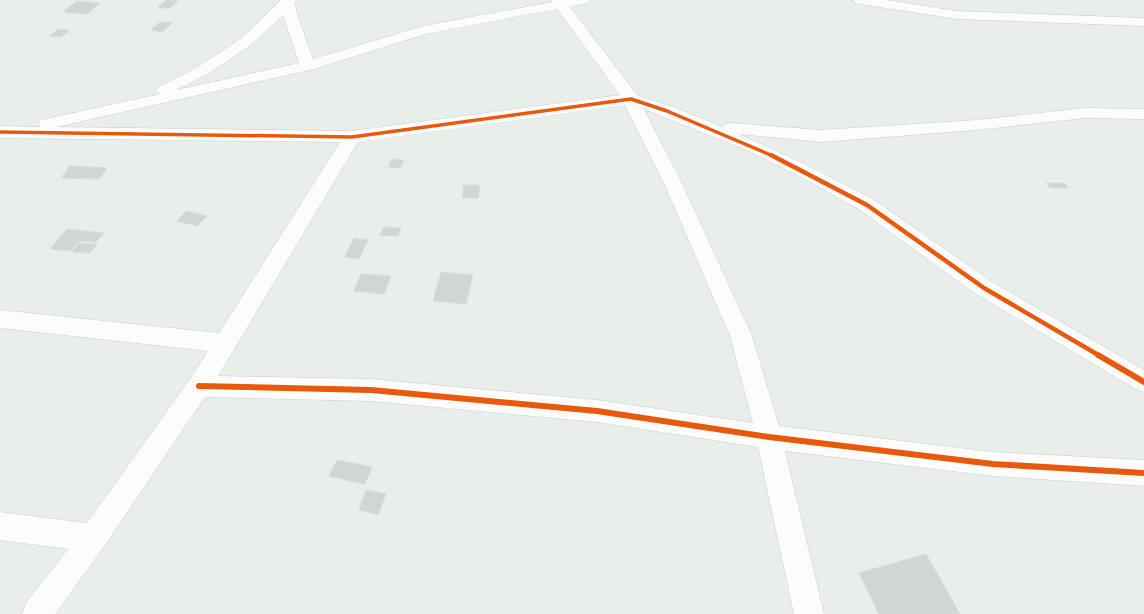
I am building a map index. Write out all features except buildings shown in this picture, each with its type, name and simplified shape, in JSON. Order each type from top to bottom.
[{"type":"street","points":[[289,0],[290,14],[308,66]]},
{"type":"street","points":[[138,103],[202,71],[247,41],[289,0]]},
{"type":"street","points":[[9,135],[138,103],[308,66],[423,30],[558,2],[583,0]]},
{"type":"street","points":[[860,0],[957,15],[1144,22]]},
{"type":"street","points":[[558,2],[631,99],[672,181],[742,336],[770,437],[809,614]]},
{"type":"street","points":[[9,135],[352,137],[631,99],[667,111],[758,148],[867,206],[984,288],[1144,382]]},
{"type":"street","points":[[700,125],[759,132],[821,136],[976,125],[1078,114],[1144,114]]},
{"type":"street","points":[[37,614],[93,538],[199,386],[352,137]]},
{"type":"street","points":[[0,319],[225,343]]},
{"type":"street","points":[[199,386],[371,390],[597,411],[770,437],[993,464],[1144,473]]},
{"type":"street","points":[[0,526],[93,538]]},
{"type":"cycle path","points":[[0,132],[352,137],[631,99],[667,111],[757,148],[808,173],[867,205],[984,288],[1144,382]]},
{"type":"cycle path","points":[[199,386],[371,390],[597,411],[769,437],[993,464],[1144,473]]}]
